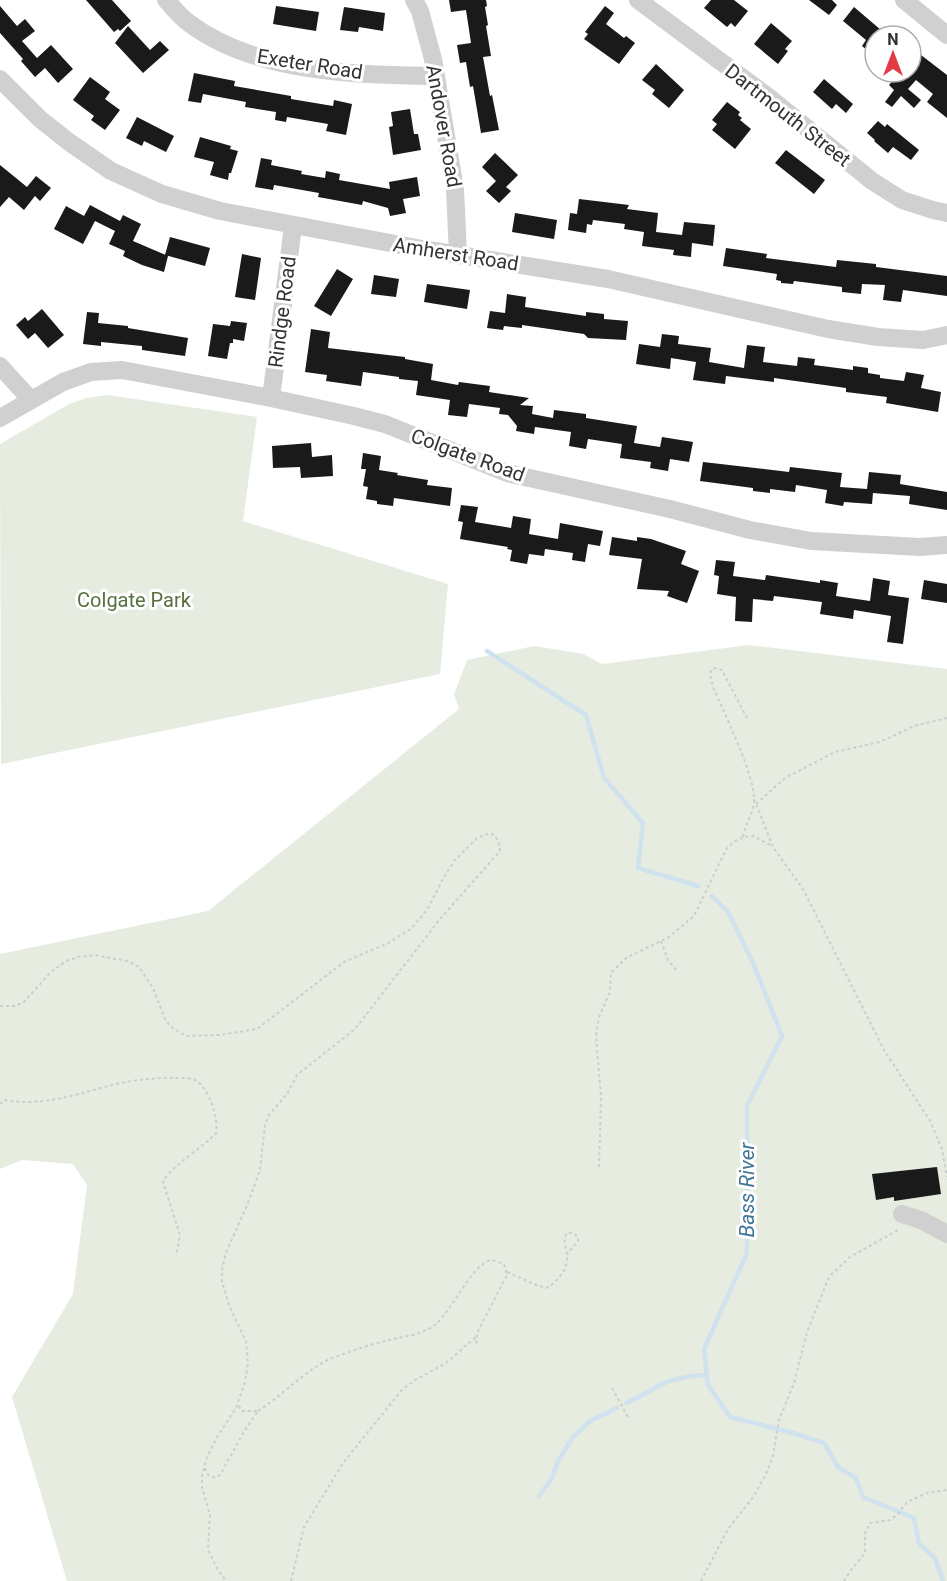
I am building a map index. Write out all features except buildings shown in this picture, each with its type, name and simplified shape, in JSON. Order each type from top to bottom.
[{"type":"street","name":"Exeter Road","points":[[166,0],[187,22],[216,40],[257,57],[310,67],[362,73],[436,76]]},
{"type":"street","name":"Andover Road","points":[[414,0],[420,11],[436,76],[455,189],[458,255]]},
{"type":"street","name":"Dartmouth Street","points":[[638,0],[771,99],[872,181],[902,200],[947,213]]},
{"type":"street","points":[[904,0],[947,35]]},
{"type":"street","name":"Amherst Road","points":[[0,79],[40,119],[111,171],[171,196],[220,211],[458,255],[608,279],[828,330],[923,340],[947,335]]},
{"type":"street","name":"Rindge Road","points":[[271,398],[293,226]]},
{"type":"street","points":[[0,366],[31,400]]},
{"type":"street","name":"Colgate Road","points":[[0,418],[63,381],[91,372],[122,370],[271,398],[385,424],[507,473],[670,509],[750,530],[811,541],[919,547],[947,544]]},
{"type":"street","points":[[901,1222],[921,1220],[947,1234]]},
{"type":"path","points":[[747,718],[722,670],[712,669],[710,674],[713,687],[746,768],[754,799],[773,847],[803,889],[898,1075],[926,1113],[942,1149],[947,1177]]},
{"type":"path","points":[[756,804],[785,778],[835,752],[880,742],[914,726],[947,718]]},
{"type":"path","points":[[743,837],[752,814],[754,799]]},
{"type":"path","points":[[0,1006],[15,1006],[24,1002],[51,972],[66,961],[95,955],[127,961],[139,967],[153,988],[159,1009],[165,1019],[171,1027],[186,1036],[219,1035],[257,1029],[344,962],[411,929],[427,910],[455,860],[477,838],[490,833],[496,836],[500,851],[440,919],[355,1029],[297,1075],[287,1094],[269,1115],[265,1125],[260,1170],[226,1253],[222,1270],[222,1282],[229,1305],[246,1342],[247,1374],[244,1390],[237,1405],[204,1465],[202,1487],[210,1515],[208,1550],[226,1581]]},
{"type":"path","points":[[599,1167],[601,1097],[596,1036],[599,1017],[610,992],[609,977],[617,965],[626,958],[662,941],[694,916],[727,848],[743,837],[753,836],[773,847]]},
{"type":"path","points":[[662,941],[668,960],[678,972]]},
{"type":"path","points":[[0,1104],[4,1100],[30,1103],[51,1100],[146,1079],[189,1078],[202,1085],[216,1117],[216,1133],[190,1157],[171,1170],[165,1176],[164,1182],[180,1234],[176,1256]]},
{"type":"path","points":[[701,1581],[728,1529],[754,1496],[767,1472],[773,1456],[779,1420],[794,1383],[807,1332],[830,1277],[850,1257],[901,1222]]},
{"type":"path","points":[[507,1272],[546,1287],[554,1283],[561,1275],[567,1262],[565,1236],[567,1233],[573,1233],[578,1237],[578,1241],[567,1254]]},
{"type":"path","points":[[204,1465],[207,1474],[211,1477],[216,1478],[220,1475],[258,1411],[313,1368],[327,1361],[413,1335],[431,1327],[445,1314],[479,1267],[492,1260],[505,1266],[507,1272],[477,1336],[476,1347]]},
{"type":"path","points":[[291,1581],[304,1527],[343,1463],[401,1391],[415,1380],[446,1363],[477,1336]]},
{"type":"path","points":[[612,1388],[628,1418]]},
{"type":"path","points":[[237,1405],[243,1410],[258,1411]]},
{"type":"path","points":[[844,1581],[850,1570],[865,1553],[865,1533],[870,1523],[890,1520],[907,1502],[927,1493],[947,1490]]},
{"type":"green space","name":"Colgate Park","points":[[107,395],[257,417],[243,521],[448,584],[440,674],[1,764],[0,444],[69,404]]},
{"type":"green space","points":[[749,645],[947,669],[947,1581],[67,1581],[12,1397],[73,1294],[87,1185],[73,1164],[22,1160],[0,1169],[0,954],[208,911],[459,709],[454,694],[467,660],[534,646],[583,654],[602,664]]},
{"type":"waterway","name":"Bass River","points":[[487,651],[586,715],[604,778],[643,823],[638,868],[698,886]]},
{"type":"waterway","name":"Bass River","points":[[712,896],[728,912],[753,963],[782,1036],[747,1106],[747,1253],[704,1349],[708,1385],[730,1417],[824,1443],[838,1467],[856,1478],[863,1497],[914,1518],[919,1544],[935,1558],[943,1581]]},
{"type":"waterway","points":[[626,1403],[670,1381],[707,1375]]},
{"type":"waterway","points":[[539,1496],[552,1478],[558,1461],[573,1437],[590,1421],[617,1408]]}]
